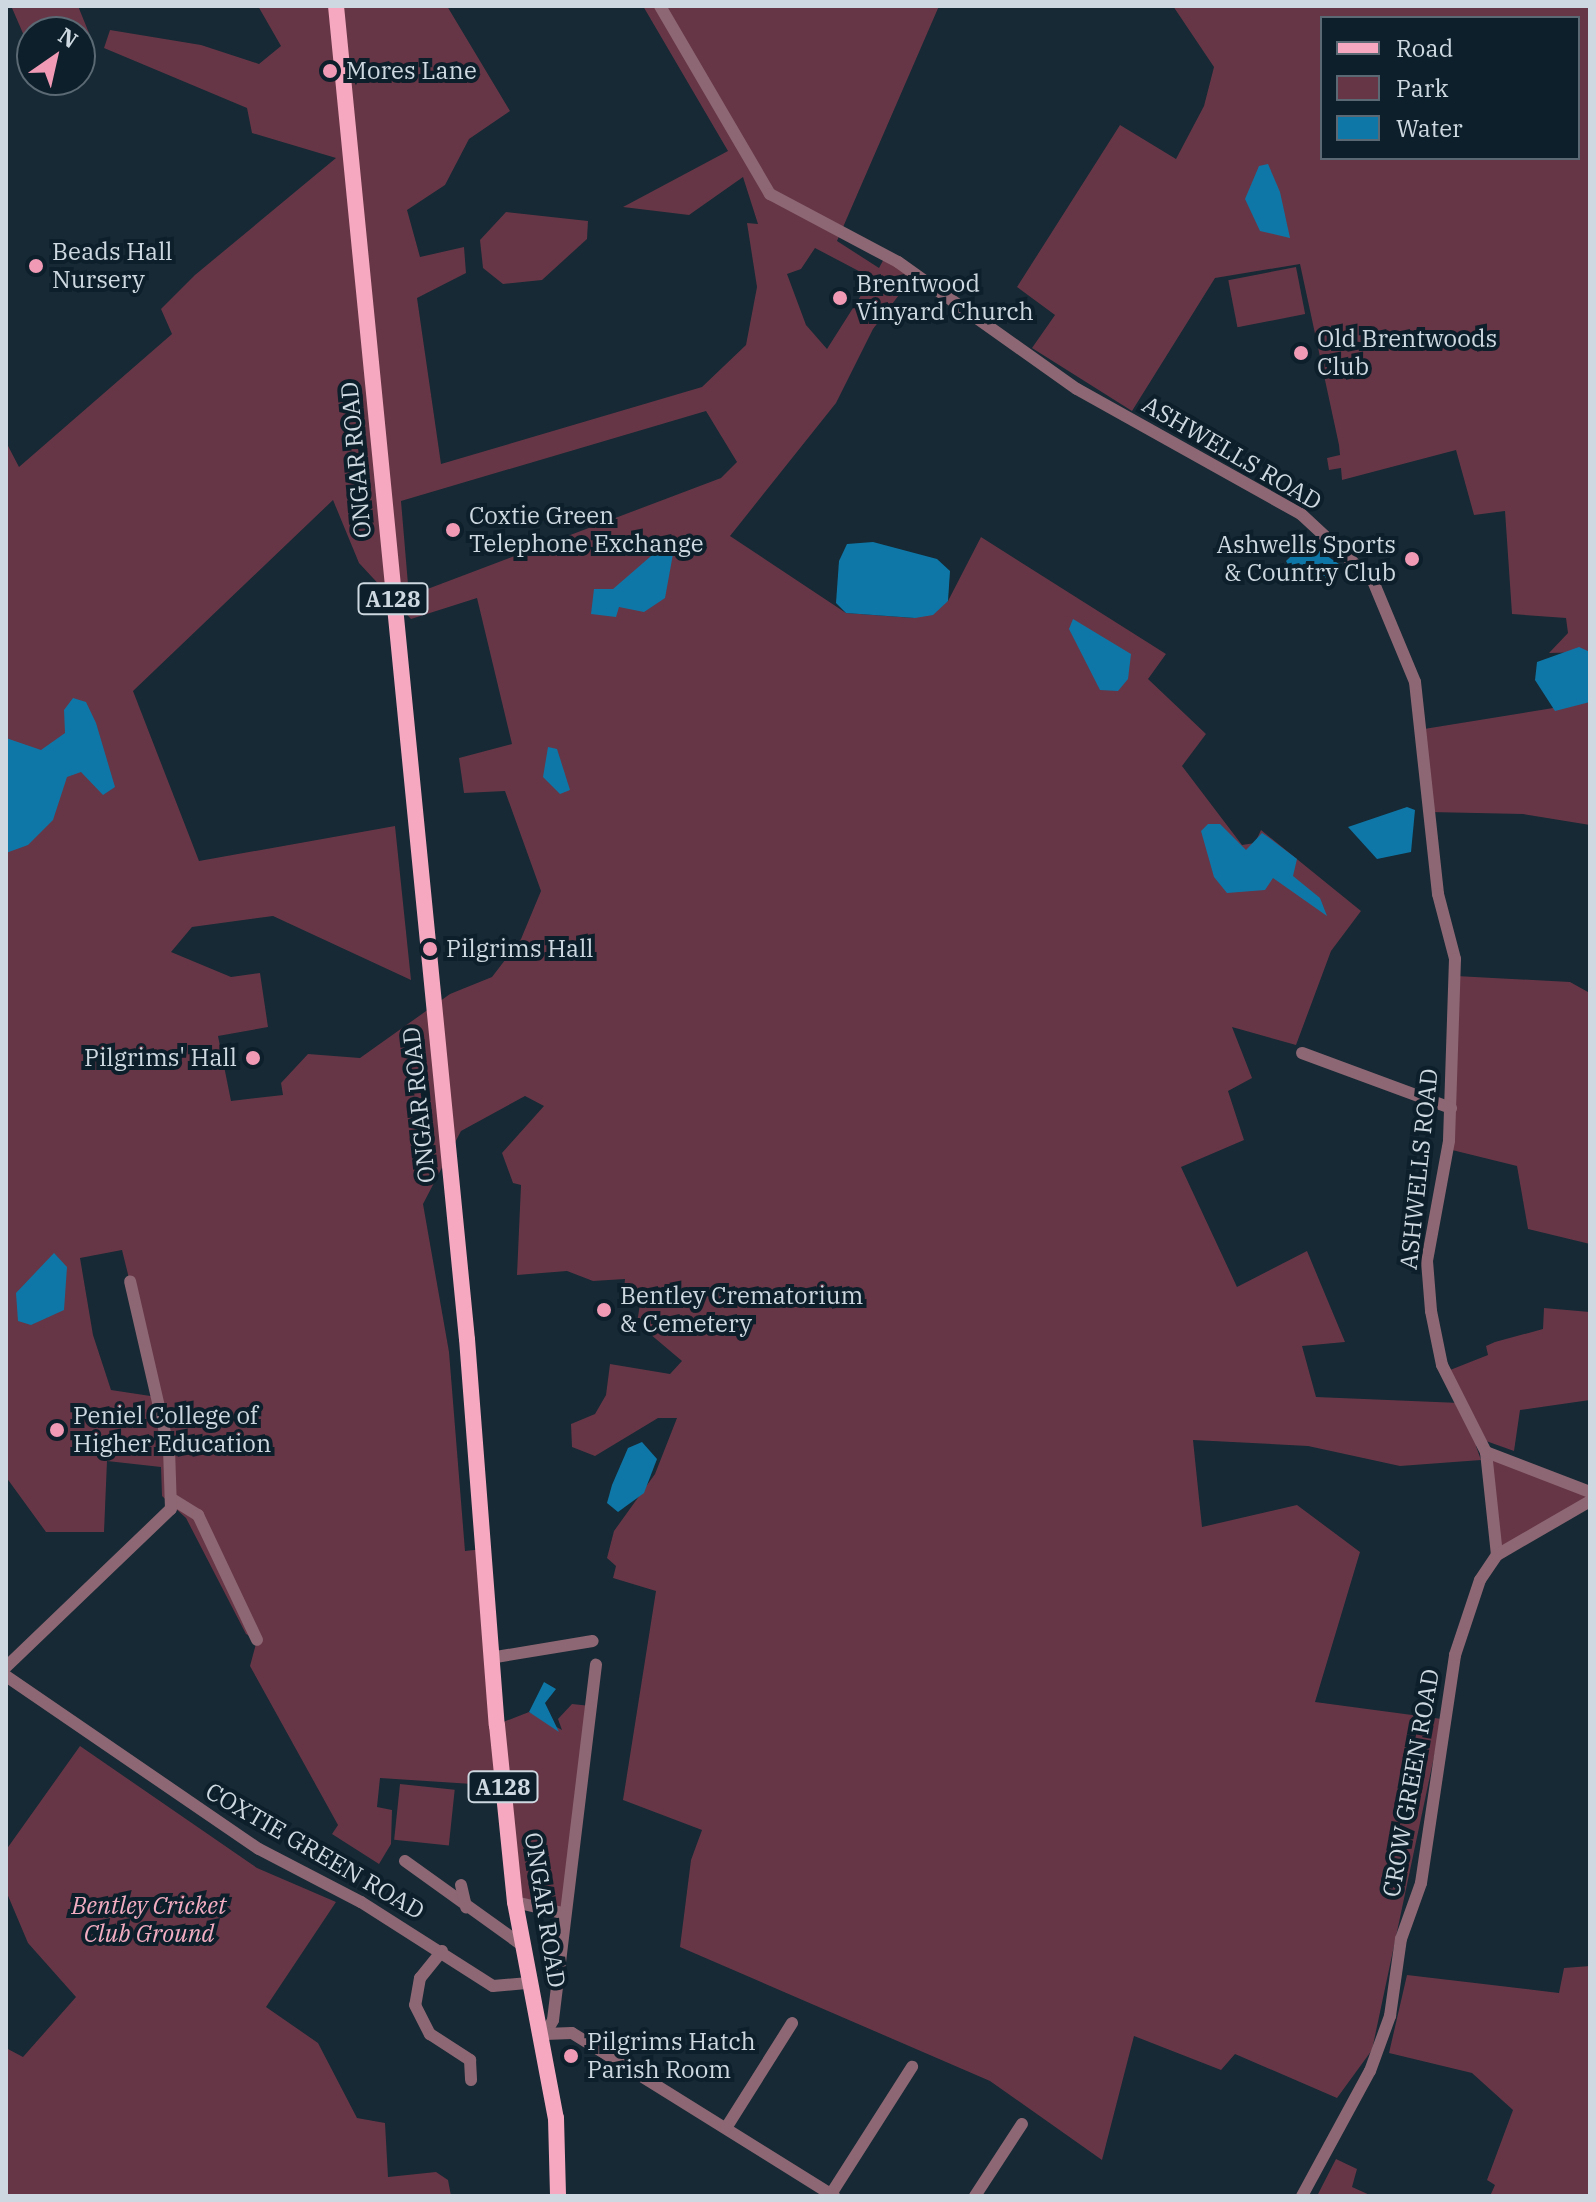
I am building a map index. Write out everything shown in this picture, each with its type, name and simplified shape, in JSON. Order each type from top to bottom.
[{"type":"main road","name":"ONGAR ROAD","points":[[336,6],[467,1339],[490,1658],[515,1902],[529,1983],[545,2034],[558,2196]]},
{"type":"street","name":"ASHWELLS ROAD","points":[[660,6],[770,194],[898,262],[1064,381],[1301,514],[1373,581],[1415,682],[1424,729],[1430,831],[1455,959],[1451,1108],[1427,1261],[1431,1311],[1442,1365],[1486,1452]]},
{"type":"street","points":[[1302,1053],[1451,1108]]},
{"type":"street","points":[[6,1667],[143,1543],[172,1499],[169,1450],[130,1281]]},
{"type":"street","points":[[1590,1492],[1486,1452],[1497,1555],[1590,1501]]},
{"type":"street","points":[[172,1499],[198,1515],[257,1640]]},
{"type":"street","name":"CROW GREEN ROAD","points":[[1302,2196],[1370,2071],[1390,2016],[1401,1939],[1421,1883],[1455,1655],[1480,1580],[1497,1555]]},
{"type":"street","points":[[490,1658],[593,1641]]},
{"type":"street","points":[[545,2034],[553,2020],[562,1913],[571,1893],[596,1665]]},
{"type":"street","name":"COXTIE GREEN ROAD","points":[[6,1676],[259,1849],[442,1951],[493,1986],[529,1983]]},
{"type":"street","points":[[405,1861],[522,1945]]},
{"type":"street","points":[[461,1885],[466,1907]]},
{"type":"street","points":[[515,1902],[562,1913]]},
{"type":"street","points":[[442,1951],[420,1978],[415,2005],[430,2034],[470,2060],[471,2080]]},
{"type":"street","points":[[726,2128],[792,2023]]},
{"type":"street","points":[[545,2034],[572,2033],[833,2195],[912,2067]]},
{"type":"street","points":[[975,2196],[1022,2124]]},
{"type":"green space","points":[[78,6],[82,16],[16,17],[12,8]]},
{"type":"green space","points":[[258,6],[447,6],[510,111],[469,139],[445,185],[407,210],[420,257],[464,247],[466,273],[417,298],[441,464],[702,387],[746,345],[757,287],[747,223],[758,224],[743,177],[689,215],[623,207],[728,151],[643,6],[939,6],[837,241],[879,268],[886,255],[915,274],[873,329],[836,403],[730,536],[846,613],[914,618],[948,601],[981,537],[1166,654],[1148,679],[1206,734],[1182,766],[1242,845],[1255,843],[1261,830],[1361,911],[1331,951],[1296,1045],[1232,1027],[1252,1078],[1228,1091],[1244,1140],[1181,1167],[1237,1287],[1307,1251],[1345,1342],[1302,1346],[1316,1397],[1460,1403],[1445,1372],[1488,1355],[1486,1346],[1495,1342],[1543,1329],[1544,1308],[1590,1312],[1590,1400],[1520,1410],[1514,1451],[1486,1441],[1476,1446],[1481,1460],[1400,1466],[1308,1446],[1193,1440],[1202,1527],[1297,1505],[1360,1552],[1315,1702],[1442,1719],[1372,2050],[1337,2098],[1235,2054],[1221,2070],[1134,2036],[1102,2160],[990,2081],[680,1947],[691,1860],[702,1830],[623,1800],[656,1591],[613,1578],[616,1566],[607,1558],[614,1531],[655,1474],[677,1418],[658,1418],[595,1456],[572,1447],[571,1424],[595,1414],[606,1395],[610,1364],[670,1374],[682,1361],[637,1323],[640,1304],[623,1299],[625,1279],[593,1281],[567,1271],[517,1275],[521,1185],[513,1183],[502,1153],[544,1106],[525,1096],[461,1131],[423,1204],[449,1352],[465,1551],[483,1549],[498,1724],[529,1712],[562,1730],[558,1719],[572,1704],[591,1706],[562,1913],[515,1902],[503,1786],[380,1778],[377,1807],[392,1810],[391,1844],[379,1864],[332,1834],[338,1825],[250,1666],[257,1640],[246,1634],[186,1518],[162,1496],[161,1467],[107,1461],[104,1532],[46,1532],[6,1477],[6,442],[19,467],[172,334],[161,309],[195,275],[336,158],[252,133],[247,108],[104,48],[110,30],[201,45],[259,64],[281,46]],"holes":[[[815,248],[872,278],[827,349],[806,325],[787,274],[801,269]],[[706,411],[737,462],[721,478],[409,596],[401,501]],[[333,500],[359,563],[411,619],[477,598],[512,744],[459,758],[464,793],[505,791],[541,891],[521,939],[492,977],[450,994],[360,1058],[308,1054],[281,1083],[283,1095],[231,1101],[218,1036],[268,1027],[260,973],[231,977],[171,952],[192,927],[273,916],[411,980],[395,826],[199,861],[133,691]],[[122,1250],[157,1397],[111,1390],[93,1335],[80,1258]]]},
{"type":"green space","points":[[1173,6],[1590,6],[1590,652],[1549,653],[1568,633],[1566,618],[1512,614],[1505,511],[1474,515],[1456,450],[1342,480],[1341,468],[1329,470],[1327,458],[1340,455],[1339,445],[1300,264],[1215,278],[1132,411],[1032,348],[1055,315],[1017,287],[1120,125],[1176,159],[1204,106],[1214,67]]},
{"type":"green space","points":[[506,212],[588,221],[587,239],[542,280],[503,284],[483,268],[480,240]]},
{"type":"green space","points":[[1296,267],[1305,314],[1237,327],[1228,280]]},
{"type":"green space","points":[[1590,702],[1590,825],[1523,814],[1429,812],[1424,729]]},
{"type":"green space","points":[[1456,976],[1570,982],[1588,992],[1590,1244],[1528,1229],[1517,1166],[1448,1149]]},
{"type":"green space","points":[[1486,1452],[1590,1492],[1590,1501],[1497,1555]]},
{"type":"green space","name":"Bentley Cricket Club Ground","points":[[80,1746],[257,1868],[336,1902],[266,2007],[318,2043],[357,2118],[385,2123],[388,2177],[436,2172],[448,2180],[451,2196],[6,2196],[6,2048],[23,2057],[76,1997],[28,1943],[6,1891],[6,1850]]},
{"type":"green space","points":[[400,1784],[455,1790],[449,1845],[394,1840]]},
{"type":"green space","points":[[1590,1966],[1590,2196],[1490,2196],[1495,2185],[1487,2180],[1513,2110],[1472,2073],[1389,2053],[1407,1975],[1559,1993],[1564,1968]]},
{"type":"green space","points":[[1336,2159],[1357,2169],[1352,2187],[1372,2196],[1317,2196]]},
{"type":"water","points":[[1268,164],[1280,192],[1290,238],[1260,231],[1245,199],[1259,166]]},
{"type":"water","points":[[873,542],[937,559],[950,571],[948,601],[933,615],[915,618],[846,613],[836,603],[839,561],[847,544]]},
{"type":"water","points":[[1306,542],[1342,566],[1336,580],[1292,572],[1286,561]]},
{"type":"water","points":[[658,550],[673,554],[665,598],[644,612],[619,607],[616,617],[591,614],[594,589],[613,589]]},
{"type":"water","points":[[1073,619],[1131,654],[1128,679],[1118,691],[1100,690],[1069,629]]},
{"type":"water","points":[[1579,647],[1590,652],[1590,702],[1555,711],[1535,680],[1537,662]]},
{"type":"water","points":[[73,698],[86,702],[96,723],[115,787],[103,795],[81,772],[67,777],[53,820],[28,845],[6,853],[6,738],[41,750],[65,733],[64,710]]},
{"type":"water","points":[[548,747],[557,749],[570,790],[560,794],[543,777]]},
{"type":"water","points":[[1407,807],[1415,810],[1411,852],[1377,859],[1348,827]]},
{"type":"water","points":[[1208,824],[1220,824],[1246,850],[1262,833],[1297,859],[1293,876],[1320,898],[1327,916],[1273,878],[1265,890],[1227,893],[1214,877],[1201,831]]},
{"type":"water","points":[[54,1253],[67,1267],[64,1310],[31,1325],[18,1321],[16,1293]]},
{"type":"water","points":[[642,1442],[657,1459],[644,1493],[618,1512],[607,1503],[612,1485],[628,1448]]},
{"type":"water","points":[[544,1682],[556,1689],[545,1703],[559,1732],[529,1712]]},
{"type":"place","name":"Mores Lane","points":[[330,71]]},
{"type":"place","name":"Beads Hall Nursery","points":[[36,266]]},
{"type":"place","name":"Brentwood Vinyard Church","points":[[840,298]]},
{"type":"place","name":"Old Brentwoods Club","points":[[1301,353]]},
{"type":"place","name":"Coxtie Green Telephone Exchange","points":[[453,530]]},
{"type":"place","name":"Ashwells Sports & Country Club","points":[[1412,559]]},
{"type":"place","name":"Pilgrims Hall","points":[[430,949]]},
{"type":"place","name":"Pilgrims' Hall","points":[[253,1058]]},
{"type":"place","name":"Bentley Crematorium & Cemetery","points":[[604,1310]]},
{"type":"place","name":"Peniel College of Higher Education","points":[[57,1430]]},
{"type":"place","name":"Pilgrims Hatch Parish Room","points":[[571,2056]]}]
